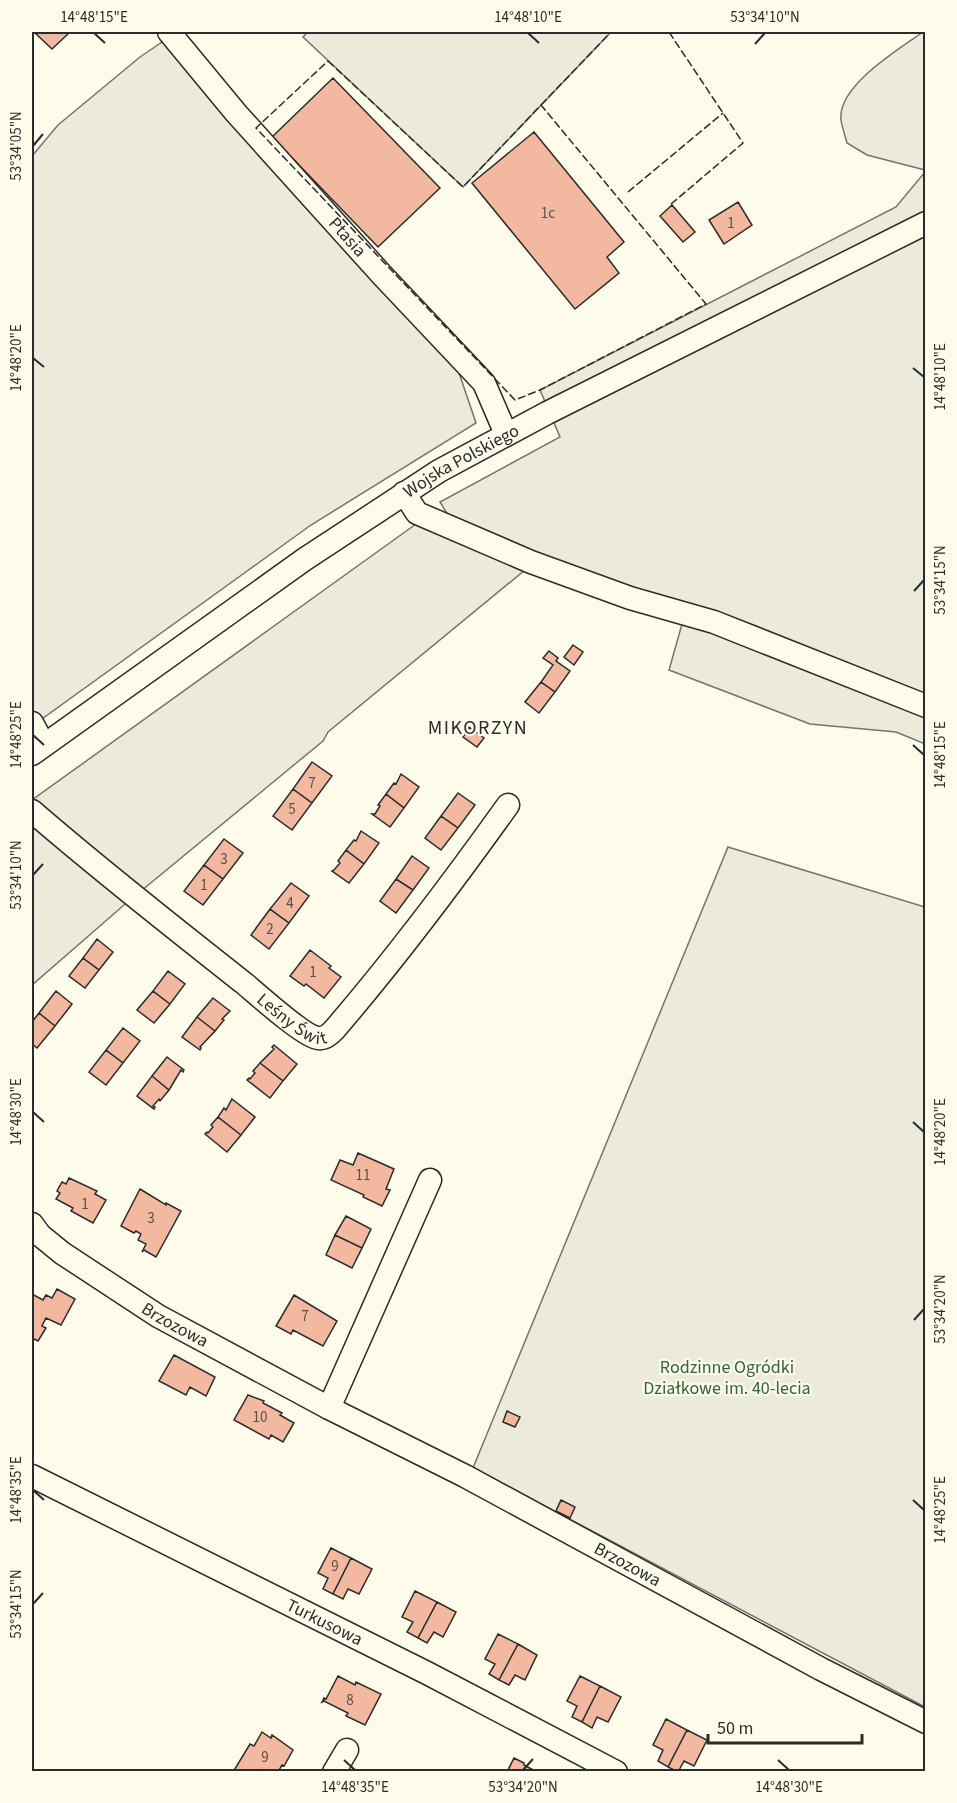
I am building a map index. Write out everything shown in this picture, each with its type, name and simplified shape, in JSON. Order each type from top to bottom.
[{"type":"street","name":"Ptasia","points":[[174,38],[243,122],[484,383],[506,434]]},
{"type":"street","name":"Wojska Polskiego","points":[[38,749],[305,559],[404,493],[506,434],[926,223]]},
{"type":"street","points":[[404,493],[417,513],[531,562],[630,598],[714,622],[926,706]]},
{"type":"street","points":[[32,723],[38,749]]},
{"type":"street","name":"Leśny Świt","points":[[32,811],[166,927],[207,945],[269,1012],[318,1038],[326,1037],[334,1030],[418,929],[508,805]]},
{"type":"street","points":[[329,1408],[430,1180]]},
{"type":"street","name":"Brzozowa","points":[[32,1224],[40,1235],[62,1254],[158,1316],[329,1408],[465,1476],[821,1669],[926,1722]]},
{"type":"street","name":"Turkusowa","points":[[32,1476],[427,1673],[616,1772]]},
{"type":"street","points":[[334,1772],[348,1750]]},
{"type":"green space","points":[[308,32],[611,32],[463,187],[303,37]]},
{"type":"green space","points":[[926,32],[925,170],[867,155],[847,143],[841,120],[842,107],[859,82],[885,58]]},
{"type":"green space","points":[[168,38],[456,364],[476,423],[311,525],[32,726],[32,156],[58,125],[140,57]]},
{"type":"green space","points":[[925,172],[925,744],[896,732],[810,724],[669,670],[686,610],[451,520],[440,502],[560,437],[540,390],[896,207]]},
{"type":"green space","points":[[416,524],[525,570],[328,732],[323,741],[124,905],[32,985],[32,800]]},
{"type":"green space","name":"Rodzinne Ogródki Działkowe im. 40-lecia","points":[[728,847],[925,907],[925,1707],[473,1468]]},
{"type":"building","points":[[34,32],[70,32],[52,49]]},
{"type":"building","points":[[333,78],[440,188],[378,247],[272,137]]},
{"type":"building","points":[[534,132],[624,242],[607,257],[619,273],[575,309],[472,183]]},
{"type":"building","points":[[738,202],[752,225],[724,244],[709,220]]},
{"type":"building","points":[[672,205],[695,232],[683,242],[660,216]]},
{"type":"building","points":[[573,645],[583,652],[574,665],[564,657]]},
{"type":"building","points":[[549,651],[558,658],[556,661],[570,671],[555,692],[541,682],[553,665],[543,658]]},
{"type":"building","points":[[541,682],[555,692],[539,713],[525,702]]},
{"type":"building","points":[[469,727],[484,738],[477,747],[463,737]]},
{"type":"building","points":[[312,762],[332,776],[312,803],[293,789]]},
{"type":"building","points":[[401,774],[419,787],[404,808],[386,794],[394,783],[396,784]]},
{"type":"building","points":[[293,789],[312,803],[292,830],[273,816]]},
{"type":"building","points":[[458,793],[475,805],[458,828],[441,816]]},
{"type":"building","points":[[386,794],[404,808],[390,827],[372,814],[375,814]]},
{"type":"building","points":[[441,816],[458,828],[441,850],[425,838]]},
{"type":"building","points":[[361,831],[379,843],[364,864],[346,850],[354,840],[356,841]]},
{"type":"building","points":[[224,839],[243,853],[223,879],[204,865]]},
{"type":"building","points":[[346,850],[364,864],[349,883],[332,871],[340,863],[338,861]]},
{"type":"building","points":[[412,856],[429,868],[413,890],[396,879]]},
{"type":"building","points":[[204,865],[223,879],[203,905],[184,891]]},
{"type":"building","points":[[396,879],[413,890],[396,913],[380,901]]},
{"type":"building","points":[[291,883],[309,896],[289,923],[270,909]]},
{"type":"building","points":[[270,909],[289,923],[269,949],[251,935]]},
{"type":"building","points":[[97,939],[113,952],[99,970],[83,958]]},
{"type":"building","points":[[310,950],[341,977],[324,998],[306,984],[304,986],[290,976]]},
{"type":"building","points":[[83,958],[99,970],[85,988],[69,976]]},
{"type":"building","points":[[168,971],[185,984],[170,1004],[153,991]]},
{"type":"building","points":[[56,991],[72,1004],[55,1026],[39,1013]]},
{"type":"building","points":[[153,991],[170,1004],[154,1023],[137,1010]]},
{"type":"building","points":[[213,998],[230,1011],[215,1031],[197,1017]]},
{"type":"building","points":[[39,1013],[55,1026],[37,1048],[32,1044],[32,1022]]},
{"type":"building","points":[[197,1017],[215,1031],[200,1047],[200,1050],[182,1037]]},
{"type":"building","points":[[123,1028],[140,1041],[123,1063],[106,1050]]},
{"type":"building","points":[[274,1045],[297,1064],[283,1081],[260,1063],[274,1049],[272,1047]]},
{"type":"building","points":[[106,1050],[123,1063],[106,1085],[89,1072]]},
{"type":"building","points":[[167,1057],[184,1070],[183,1072],[181,1070],[169,1090],[152,1076]]},
{"type":"building","points":[[260,1063],[283,1081],[270,1098],[247,1080],[255,1073],[253,1071]]},
{"type":"building","points":[[152,1076],[169,1090],[153,1106],[154,1109],[137,1096]]},
{"type":"building","points":[[232,1099],[255,1117],[241,1135],[218,1117],[224,1108],[226,1110]]},
{"type":"building","points":[[218,1117],[241,1135],[227,1152],[205,1134],[213,1127],[211,1125]]},
{"type":"building","points":[[358,1153],[394,1169],[386,1189],[390,1190],[382,1206],[331,1180],[340,1160],[353,1165]]},
{"type":"building","points":[[69,1178],[97,1191],[95,1194],[106,1200],[93,1223],[71,1211],[73,1208],[56,1199],[62,1182],[66,1184]]},
{"type":"building","points":[[140,1189],[166,1205],[166,1203],[181,1211],[156,1257],[144,1250],[142,1252],[146,1244],[138,1240],[141,1234],[121,1226]]},
{"type":"building","points":[[346,1216],[371,1229],[362,1248],[335,1235]]},
{"type":"building","points":[[335,1235],[362,1248],[352,1268],[326,1255]]},
{"type":"building","points":[[57,1289],[75,1299],[61,1325],[46,1318],[42,1326],[46,1328],[38,1341],[32,1338],[32,1294],[43,1300],[46,1295],[52,1298]]},
{"type":"building","points":[[294,1295],[337,1321],[323,1346],[293,1330],[291,1334],[276,1326]]},
{"type":"building","points":[[174,1355],[215,1377],[206,1396],[190,1387],[186,1395],[159,1381]]},
{"type":"building","points":[[248,1395],[264,1401],[263,1403],[282,1413],[280,1415],[294,1423],[283,1442],[271,1435],[269,1439],[234,1420]]},
{"type":"building","points":[[507,1411],[520,1417],[515,1427],[503,1422]]},
{"type":"building","points":[[561,1500],[575,1507],[570,1518],[556,1511]]},
{"type":"building","points":[[331,1548],[351,1558],[333,1594],[323,1589],[328,1578],[318,1573]]},
{"type":"building","points":[[351,1558],[372,1569],[359,1594],[348,1589],[343,1599],[333,1594]]},
{"type":"building","points":[[415,1591],[437,1602],[418,1638],[407,1632],[413,1622],[402,1617]]},
{"type":"building","points":[[437,1602],[456,1612],[443,1637],[434,1632],[427,1643],[418,1638]]},
{"type":"building","points":[[498,1634],[518,1644],[499,1680],[489,1674],[495,1664],[485,1659]]},
{"type":"building","points":[[518,1644],[537,1655],[525,1680],[515,1675],[509,1685],[499,1680]]},
{"type":"building","points":[[338,1676],[381,1694],[365,1725],[346,1716],[348,1713],[322,1702],[324,1698],[326,1699]]},
{"type":"building","points":[[580,1676],[600,1686],[582,1722],[572,1717],[577,1706],[567,1701]]},
{"type":"building","points":[[600,1686],[621,1697],[608,1722],[597,1717],[592,1728],[582,1722]]},
{"type":"building","points":[[666,1719],[687,1730],[668,1767],[658,1761],[663,1750],[653,1745]]},
{"type":"building","points":[[687,1730],[707,1740],[694,1766],[684,1761],[678,1772],[668,1767]]},
{"type":"building","points":[[262,1732],[271,1738],[272,1735],[293,1750],[284,1766],[282,1765],[278,1772],[233,1772],[250,1744],[254,1746]]},
{"type":"building","points":[[514,1758],[524,1763],[537,1772],[507,1772]]},
{"type":"fence","points":[[541,105],[611,32]]},
{"type":"fence","points":[[669,32],[743,143],[670,205]]},
{"type":"fence","points":[[328,61],[463,187],[541,105],[706,304],[540,390],[515,400],[256,128],[328,61]]},
{"type":"fence","points":[[628,192],[723,113]]},
{"type":"district","name":"MIKORZYN","points":[[478,727]]}]
